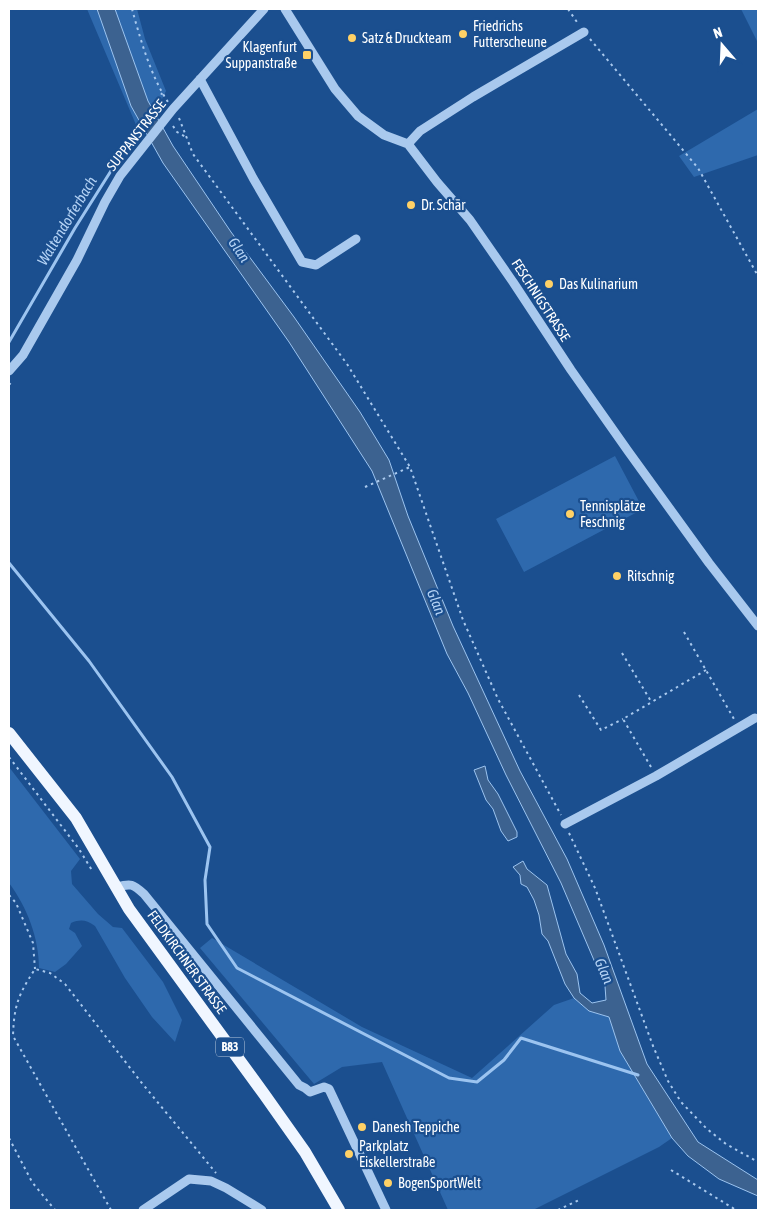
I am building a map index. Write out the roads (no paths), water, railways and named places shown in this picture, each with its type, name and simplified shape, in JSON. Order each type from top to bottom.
[{"type":"main road","name":"FELDKIRCHNER STRASSE","points":[[9,733],[76,818],[129,909],[282,1119],[340,1210]]},
{"type":"street","name":"SUPPANSTRASSE","points":[[9,371],[23,355],[72,269],[120,176],[142,147],[176,113],[200,79],[264,9]]},
{"type":"street","points":[[285,9],[335,89],[358,116],[384,135],[408,144],[420,131],[473,97],[584,32]]},
{"type":"street","points":[[200,79],[253,178],[302,262],[316,265],[356,239]]},
{"type":"street","name":"FESCHNIGSTRASSE","points":[[408,144],[437,182],[470,220],[613,430],[709,563],[758,626]]},
{"type":"street","points":[[565,824],[656,776],[755,718]]},
{"type":"street","points":[[117,887],[127,884],[134,885],[144,894],[298,1085],[310,1092],[324,1087],[329,1089],[386,1210]]},
{"type":"street","points":[[143,1210],[188,1179],[211,1181],[262,1210]]},
{"type":"water","name":"Glan","points":[[97,9],[115,9],[148,101],[173,146],[231,232],[294,317],[360,412],[389,460],[408,516],[453,626],[520,771],[567,859],[604,945],[647,1064],[698,1142],[758,1180],[758,1196],[719,1179],[688,1156],[672,1138],[620,1051],[609,1017],[589,1011],[574,998],[565,984],[548,941],[542,934],[534,900],[527,887],[521,884],[520,875],[513,867],[523,861],[527,869],[547,885],[566,954],[577,974],[580,993],[592,1003],[606,1000],[605,986],[561,883],[447,654],[372,471],[289,342],[163,163],[131,106]]},
{"type":"water","points":[[485,766],[488,780],[498,794],[517,832],[517,837],[508,841],[501,831],[493,809],[486,800],[474,770]]},
{"type":"waterway","name":"Waltendorferbach","points":[[9,342],[75,228],[143,120]]},
{"type":"waterway","points":[[9,563],[89,661],[172,777],[210,847],[205,880],[207,924],[237,968],[449,1078],[477,1082],[504,1060],[521,1038],[638,1075]]},
{"type":"place","name":"Friedrichs Futterscheune","points":[[463,34]]},
{"type":"place","name":"Satz & Druckteam","points":[[352,38]]},
{"type":"place","name":"Klagenfurt Suppanstraße","points":[[307,55]]},
{"type":"place","name":"Dr. Schär","points":[[411,205]]},
{"type":"place","name":"Das Kulinarium","points":[[549,284]]},
{"type":"place","name":"Tennisplätze Feschnig","points":[[570,514]]},
{"type":"place","name":"Ritschnig","points":[[617,576]]},
{"type":"place","name":"Danesh Teppiche","points":[[362,1127]]},
{"type":"place","name":"Parkplatz Eiskellerstraße","points":[[349,1154]]},
{"type":"place","name":"BogenSportWelt","points":[[388,1183]]}]
